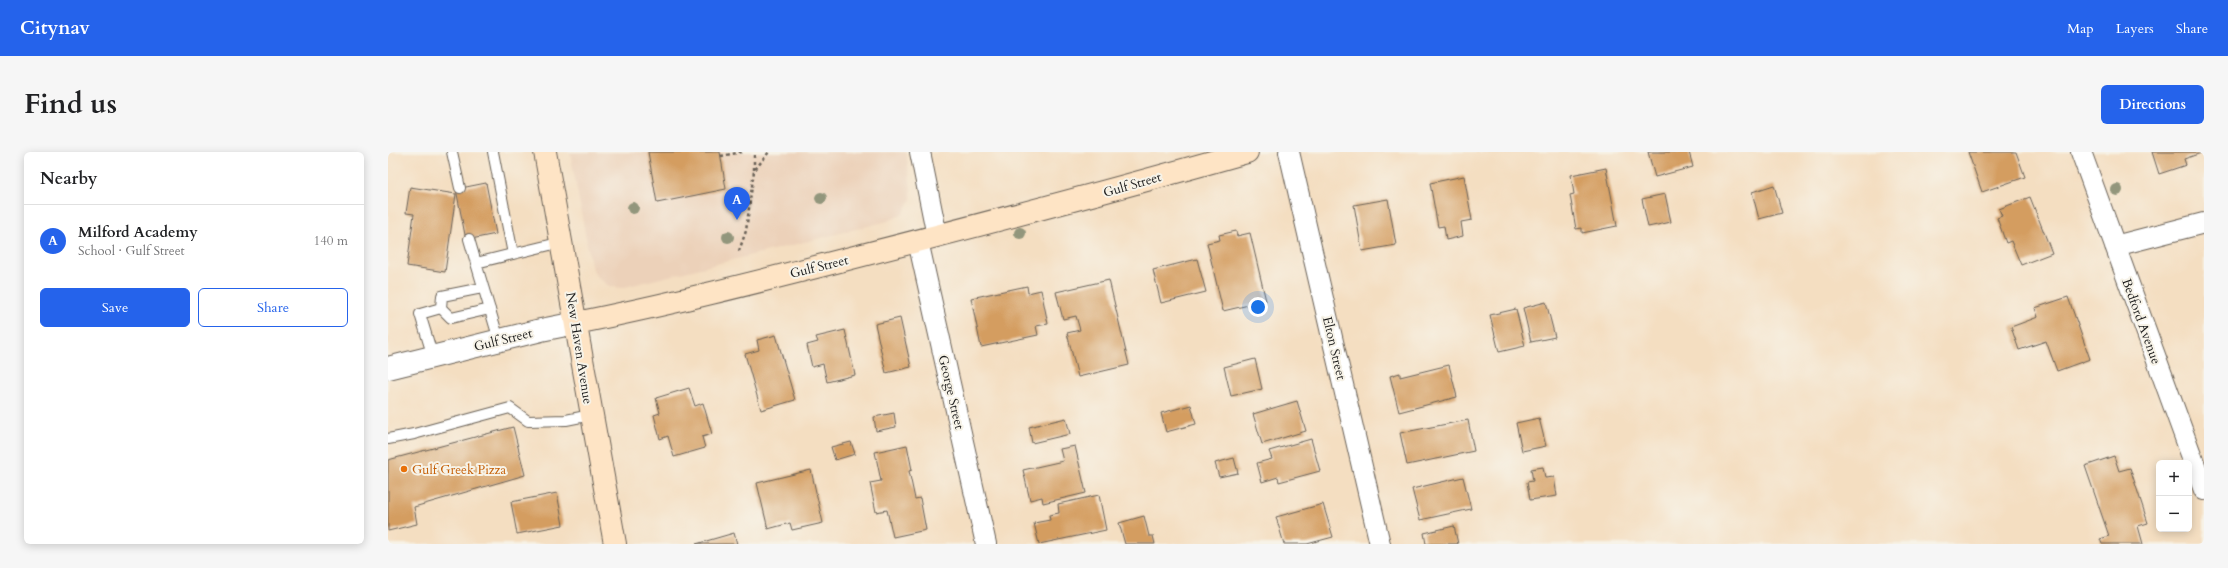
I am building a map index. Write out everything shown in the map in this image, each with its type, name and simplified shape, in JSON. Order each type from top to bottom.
[{"type":"main road","name":"New Haven Avenue","points":[[545,152],[615,544]]},
{"type":"main road","name":"Gulf Street","points":[[576,323],[672,302],[927,238],[1111,190],[1246,152]]},
{"type":"street","name":"George Street","points":[[920,152],[927,238],[986,544]]},
{"type":"street","name":"Elton Street","points":[[1289,152],[1380,544]]},
{"type":"street","name":"Bedford Avenue","points":[[2081,152],[2204,490]]},
{"type":"street","points":[[2115,246],[2204,224]]},
{"type":"street","name":"Gulf Street","points":[[388,368],[499,340],[576,323]]},
{"type":"lane","points":[[452,152],[460,188]]},
{"type":"lane","points":[[493,152],[513,254]]},
{"type":"lane","points":[[469,239],[482,288],[499,340]]},
{"type":"lane","points":[[476,263],[562,242]]},
{"type":"lane","points":[[482,288],[442,296],[441,308],[451,318],[490,309]]},
{"type":"lane","points":[[432,357],[420,314],[441,308]]},
{"type":"lane","points":[[388,439],[414,434],[510,408],[528,421],[566,420],[591,415]]},
{"type":"path","points":[[721,156],[742,152]]},
{"type":"path","points":[[738,251],[746,231],[754,171],[754,152]]},
{"type":"path","points":[[754,171],[769,152]]},
{"type":"shaded area","points":[[570,152],[906,152],[911,199],[903,214],[888,221],[621,288],[609,286],[596,276],[591,265]]},
{"type":"building","points":[[648,152],[720,152],[726,189],[657,203]]},
{"type":"building","points":[[1648,152],[1689,152],[1693,167],[1655,177]]},
{"type":"building","points":[[1968,152],[2016,152],[2025,177],[1982,192]]},
{"type":"building","points":[[2152,152],[2204,152],[2184,159],[2186,165],[2159,174]]},
{"type":"building","points":[[1606,168],[1617,226],[1582,233],[1582,228],[1576,229],[1570,195],[1574,194],[1571,175]]},
{"type":"building","points":[[1464,176],[1472,220],[1461,222],[1463,236],[1446,240],[1444,226],[1438,227],[1430,183]]},
{"type":"building","points":[[486,183],[496,234],[466,240],[456,189]]},
{"type":"building","points":[[1774,185],[1782,213],[1759,219],[1752,192]]},
{"type":"building","points":[[410,187],[456,194],[445,272],[407,266],[414,214],[406,213]]},
{"type":"building","points":[[1665,194],[1671,222],[1648,227],[1642,199]]},
{"type":"building","points":[[2030,197],[2052,253],[2021,265],[2011,241],[2006,243],[1997,218],[2002,216],[1999,209]]},
{"type":"building","points":[[1388,199],[1396,245],[1362,251],[1354,205]]},
{"type":"building","points":[[1236,231],[1237,236],[1250,233],[1266,301],[1223,311],[1207,243],[1220,240],[1219,235]]},
{"type":"building","points":[[1197,259],[1206,292],[1161,303],[1153,270]]},
{"type":"building","points":[[1109,280],[1129,365],[1078,377],[1067,333],[1080,330],[1076,316],[1063,319],[1056,292]]},
{"type":"building","points":[[1027,286],[1028,293],[1041,290],[1048,324],[1036,326],[1038,335],[981,347],[971,298]]},
{"type":"building","points":[[2068,297],[2090,359],[2057,371],[2046,341],[2019,350],[2011,327],[2038,317],[2035,308]]},
{"type":"building","points":[[1546,302],[1555,337],[1531,342],[1523,308]]},
{"type":"building","points":[[1516,309],[1525,346],[1499,352],[1490,315]]},
{"type":"building","points":[[900,318],[911,367],[886,373],[875,324]]},
{"type":"building","points":[[845,330],[855,375],[827,382],[823,364],[812,367],[807,345],[818,342],[816,337]]},
{"type":"building","points":[[776,335],[795,400],[761,410],[745,354],[759,350],[757,340]]},
{"type":"building","points":[[1255,359],[1262,389],[1231,396],[1224,367]]},
{"type":"building","points":[[1449,365],[1457,397],[1399,412],[1390,376],[1400,373],[1400,377]]},
{"type":"building","points":[[689,388],[695,406],[703,403],[712,434],[702,437],[705,448],[674,457],[668,436],[660,439],[654,415],[660,413],[656,398]]},
{"type":"building","points":[[1297,401],[1306,431],[1262,444],[1253,414]]},
{"type":"building","points":[[1191,405],[1196,424],[1166,432],[1161,413]]},
{"type":"building","points":[[894,413],[896,427],[876,431],[874,417]]},
{"type":"building","points":[[1066,418],[1070,434],[1032,443],[1029,427]]},
{"type":"building","points":[[1539,418],[1546,446],[1522,451],[1516,423]]},
{"type":"building","points":[[1468,420],[1474,451],[1407,465],[1400,433]]},
{"type":"building","points":[[513,427],[525,475],[414,507],[417,524],[388,531],[388,460]]},
{"type":"building","points":[[1311,439],[1320,471],[1279,482],[1278,477],[1262,482],[1257,463],[1272,459],[1269,451]]},
{"type":"building","points":[[851,442],[855,454],[835,460],[831,447]]},
{"type":"building","points":[[907,445],[912,470],[909,471],[915,499],[920,498],[926,530],[893,537],[887,510],[876,512],[870,483],[881,481],[875,452]]},
{"type":"building","points":[[1075,446],[1086,493],[1043,503],[1042,497],[1030,500],[1023,470],[1063,461],[1060,449]]},
{"type":"building","points":[[2114,456],[2119,471],[2130,468],[2148,523],[2138,526],[2143,544],[2102,544],[2100,539],[2109,536],[2085,466]]},
{"type":"building","points":[[1234,458],[1238,473],[1219,477],[1215,463]]},
{"type":"building","points":[[1543,467],[1545,478],[1554,477],[1557,496],[1530,500],[1527,482],[1533,481],[1531,469]]},
{"type":"building","points":[[811,470],[823,523],[792,530],[790,523],[768,529],[757,483]]},
{"type":"building","points":[[1463,477],[1471,509],[1420,520],[1412,489]]},
{"type":"building","points":[[557,493],[563,525],[517,534],[511,502]]},
{"type":"building","points":[[1099,495],[1106,530],[1039,544],[1034,523],[1050,520],[1049,515],[1059,513],[1058,504]]},
{"type":"building","points":[[1323,504],[1333,537],[1307,544],[1284,544],[1276,517]]},
{"type":"building","points":[[1144,516],[1149,536],[1153,536],[1155,544],[1125,544],[1119,523]]},
{"type":"building","points":[[1454,526],[1458,544],[1426,544],[1424,533]]},
{"type":"building","points":[[734,533],[737,544],[696,544]]},
{"type":"place","name":"Milford Academy","points":[[737,220]]},
{"type":"place","name":"Gulf Greek Pizza","points":[[404,469]]}]
